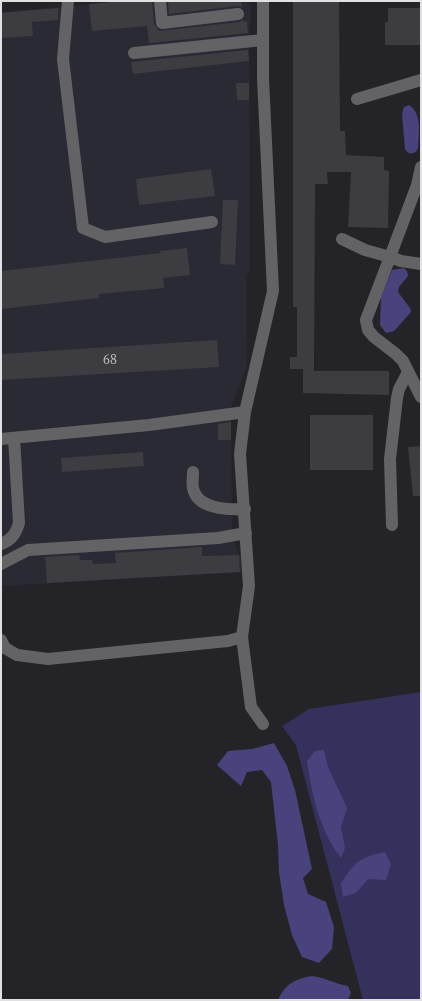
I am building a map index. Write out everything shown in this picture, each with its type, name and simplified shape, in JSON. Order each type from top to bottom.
[{"type":"street","points":[[68,1],[63,59],[83,228],[105,237],[212,222]]},
{"type":"street","points":[[160,1],[162,22],[238,14]]},
{"type":"street","points":[[263,1],[263,78],[273,291],[245,412],[240,454],[249,586],[242,637],[251,707],[263,724]]},
{"type":"street","points":[[134,53],[263,40]]},
{"type":"street","points":[[357,99],[421,80]]},
{"type":"street","points":[[421,167],[418,192],[366,320],[368,330],[374,337],[403,361],[421,397]]},
{"type":"street","points":[[342,239],[365,250],[401,261],[421,264]]},
{"type":"street","points":[[392,525],[390,459],[397,398],[399,389],[408,372]]},
{"type":"street","points":[[1,544],[10,540],[16,532],[19,522],[7,439],[245,412]]},
{"type":"street","points":[[193,472],[193,488],[200,500],[218,508],[244,509]]},
{"type":"street","points":[[1,564],[28,550],[218,538],[246,533]]},
{"type":"street","points":[[1,640],[5,648],[17,655],[48,659],[228,641],[242,637]]},
{"type":"shaded area","points":[[133,1],[248,1],[251,7],[249,42],[250,273],[246,274],[247,364],[232,404],[231,419],[232,534],[238,554],[241,555],[241,572],[1,586],[1,12]]},
{"type":"shaded area","points":[[409,105],[416,113],[419,124],[418,148],[416,152],[412,153],[408,153],[405,149],[402,114],[404,107]]},
{"type":"shaded area","points":[[404,268],[408,276],[399,287],[398,292],[411,312],[394,331],[386,333],[380,325],[381,297],[392,270]]},
{"type":"shaded area","points":[[421,692],[421,1000],[363,1000],[296,745],[282,726],[309,709]]},
{"type":"shaded area","points":[[274,743],[287,766],[295,790],[312,869],[303,878],[308,894],[326,902],[334,927],[332,949],[319,963],[302,957],[292,935],[284,905],[279,872],[271,782],[262,770],[247,772],[241,786],[217,765],[228,751],[252,749]]},
{"type":"shaded area","points":[[324,750],[328,767],[347,808],[341,827],[345,848],[341,858],[322,824],[311,787],[307,761],[315,751]]},
{"type":"shaded area","points":[[385,852],[391,864],[386,880],[368,879],[356,893],[343,897],[341,883],[354,865],[364,858]]},
{"type":"shaded area","points":[[312,976],[348,986],[351,993],[348,1000],[278,1000],[291,983]]},
{"type":"building","points":[[152,1],[154,24],[159,31],[243,20],[244,22],[247,21],[248,33],[149,43],[147,26],[92,31],[89,4]]},
{"type":"building","points":[[168,1],[241,1],[242,7],[169,14]]},
{"type":"building","points":[[293,1],[339,1],[340,131],[345,131],[346,155],[384,157],[384,170],[389,171],[388,228],[348,227],[351,172],[327,172],[328,184],[315,184],[314,371],[389,371],[389,395],[303,393],[303,369],[290,369],[290,357],[297,357],[297,307],[293,307]]},
{"type":"building","points":[[58,8],[58,20],[32,22],[33,36],[1,38],[1,13]]},
{"type":"building","points":[[388,8],[421,8],[421,45],[385,45],[385,22],[388,22]]},
{"type":"building","points":[[248,50],[249,61],[133,74],[131,62]]},
{"type":"building","points":[[236,83],[249,83],[249,100],[237,100]]},
{"type":"building","points":[[211,169],[215,196],[139,205],[136,179]]},
{"type":"building","points":[[223,200],[238,200],[235,265],[220,264]]},
{"type":"building","points":[[187,248],[190,275],[163,278],[164,288],[99,294],[99,298],[1,309],[1,271],[161,253],[160,251]]},
{"type":"building","points":[[217,340],[219,367],[1,380],[1,354]]},
{"type":"building","points":[[310,415],[373,415],[373,470],[310,470]]},
{"type":"building","points":[[231,422],[231,440],[218,440],[218,424]]},
{"type":"building","points":[[421,446],[421,496],[413,496],[408,447]]},
{"type":"building","points":[[143,452],[144,466],[62,472],[61,458]]},
{"type":"building","points":[[202,547],[202,556],[239,555],[240,572],[47,583],[45,557],[79,555],[80,560],[92,560],[93,564],[116,563],[115,553]]}]
